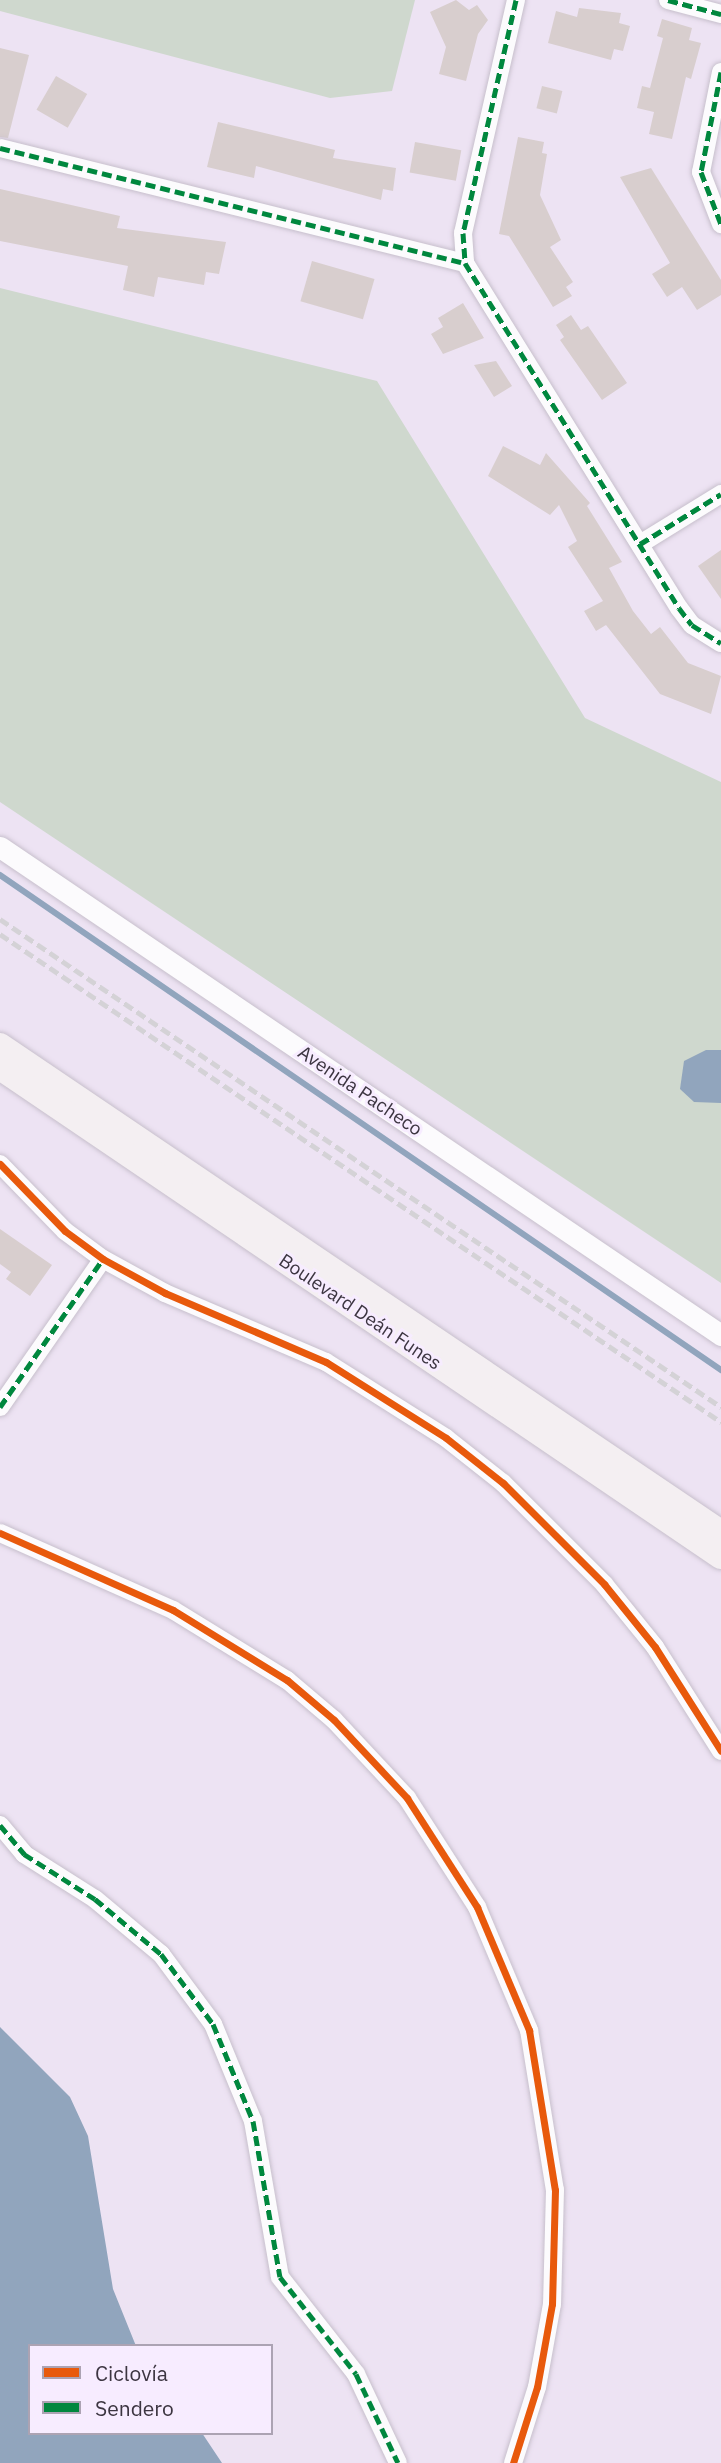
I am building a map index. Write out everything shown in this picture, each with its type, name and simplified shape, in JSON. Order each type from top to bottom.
[{"type":"main road","name":"Boulevard Deán Funes","points":[[0,1045],[721,1532]]},
{"type":"main road","name":"Boulevard Deán Funes","points":[[0,1068],[721,1557]]},
{"type":"street","points":[[516,0],[463,233],[465,263],[692,625],[721,643]]},
{"type":"street","points":[[668,0],[721,13]]},
{"type":"street","points":[[721,72],[701,172],[721,224]]},
{"type":"street","points":[[0,148],[465,263]]},
{"type":"street","points":[[640,544],[721,494]]},
{"type":"street","name":"Avenida Pacheco","points":[[0,847],[721,1335]]},
{"type":"street","points":[[0,1164],[65,1231],[103,1259],[165,1293],[326,1362],[474,1461],[550,1527],[604,1584],[655,1647],[721,1751]]},
{"type":"street","points":[[0,1407],[103,1259]]},
{"type":"street","points":[[5,1539],[173,1610],[287,1680],[334,1720],[407,1798],[477,1907],[529,2030],[555,2190],[552,2304],[534,2400],[513,2463]]},
{"type":"street","points":[[0,1825],[24,1854],[95,1899],[161,1954],[213,2024],[253,2121],[280,2277],[356,2374],[398,2463]]},
{"type":"shaded area","points":[[0,0],[415,0],[392,91],[330,98],[0,11]]},
{"type":"shaded area","points":[[0,288],[377,381],[585,718],[721,782],[721,1283],[0,802]]},
{"type":"water","points":[[706,1050],[721,1050],[721,1103],[694,1102],[680,1089],[684,1061]]},
{"type":"water","points":[[0,2027],[70,2097],[88,2136],[113,2289],[135,2344],[28,2344],[28,2435],[203,2435],[222,2463],[0,2463]]},
{"type":"building","points":[[456,0],[469,10],[477,5],[488,20],[478,34],[466,81],[439,74],[446,47],[430,12]]},
{"type":"building","points":[[579,8],[621,13],[619,23],[630,26],[623,51],[614,49],[611,60],[548,43],[556,11],[577,17]]},
{"type":"building","points":[[662,19],[692,28],[689,40],[701,43],[691,79],[686,77],[672,139],[649,134],[654,112],[637,108],[642,86],[650,88],[663,38],[657,36]]},
{"type":"building","points":[[0,48],[29,55],[8,138],[0,137]]},
{"type":"building","points":[[56,76],[87,94],[68,128],[36,110]]},
{"type":"building","points":[[542,86],[562,91],[557,113],[536,108]]},
{"type":"building","points":[[218,122],[335,150],[333,158],[396,168],[393,191],[383,189],[381,200],[256,166],[254,178],[207,167]]},
{"type":"building","points":[[518,137],[544,142],[542,153],[547,154],[540,195],[561,240],[550,247],[573,282],[566,287],[572,296],[553,307],[509,236],[499,234]]},
{"type":"building","points":[[415,142],[461,150],[456,181],[410,173]]},
{"type":"building","points":[[651,168],[721,280],[721,295],[697,310],[682,287],[667,297],[652,274],[670,263],[620,177]]},
{"type":"building","points":[[0,189],[120,216],[117,228],[226,242],[219,274],[206,272],[204,285],[158,277],[154,297],[123,290],[128,266],[0,241]]},
{"type":"building","points":[[312,261],[374,279],[363,319],[300,301]]},
{"type":"building","points":[[463,303],[484,338],[443,354],[431,334],[443,327],[438,318]]},
{"type":"building","points":[[571,315],[581,330],[588,326],[627,383],[602,400],[560,340],[564,337],[556,325]]},
{"type":"building","points":[[496,361],[512,386],[494,397],[474,365]]},
{"type":"building","points":[[503,446],[540,465],[546,453],[590,503],[587,506],[622,562],[609,568],[633,611],[651,634],[660,627],[688,663],[721,676],[711,714],[660,694],[606,625],[596,631],[584,611],[603,601],[568,547],[577,541],[559,505],[550,515],[488,476]]},
{"type":"building","points":[[721,550],[721,599],[698,566]]},
{"type":"building","points":[[0,1229],[52,1265],[30,1296],[6,1279],[11,1272],[0,1264]]},
{"type":"waterway","points":[[0,875],[721,1370]]},
{"type":"railway","points":[[0,919],[721,1407]]},
{"type":"railway","points":[[0,934],[721,1422]]},
{"type":"marked path","points":[[516,0],[463,233],[465,263],[679,608],[692,625],[721,643]]},
{"type":"marked path","points":[[668,0],[721,14]]},
{"type":"marked path","points":[[721,72],[701,172],[721,224]]},
{"type":"marked path","points":[[0,148],[465,263]]},
{"type":"marked path","points":[[640,544],[721,494]]},
{"type":"marked path","points":[[0,1407],[103,1259]]},
{"type":"marked path","points":[[0,1825],[24,1854],[95,1899],[161,1954],[213,2024],[253,2121],[280,2277],[356,2374],[398,2463]]},
{"type":"cycle path","points":[[0,1164],[65,1231],[103,1259],[165,1293],[326,1362],[446,1438],[503,1483],[604,1584],[655,1647],[721,1751]]},
{"type":"cycle path","points":[[0,1533],[173,1610],[287,1680],[334,1720],[407,1798],[477,1907],[529,2030],[555,2190],[552,2304],[537,2387],[513,2463]]}]
